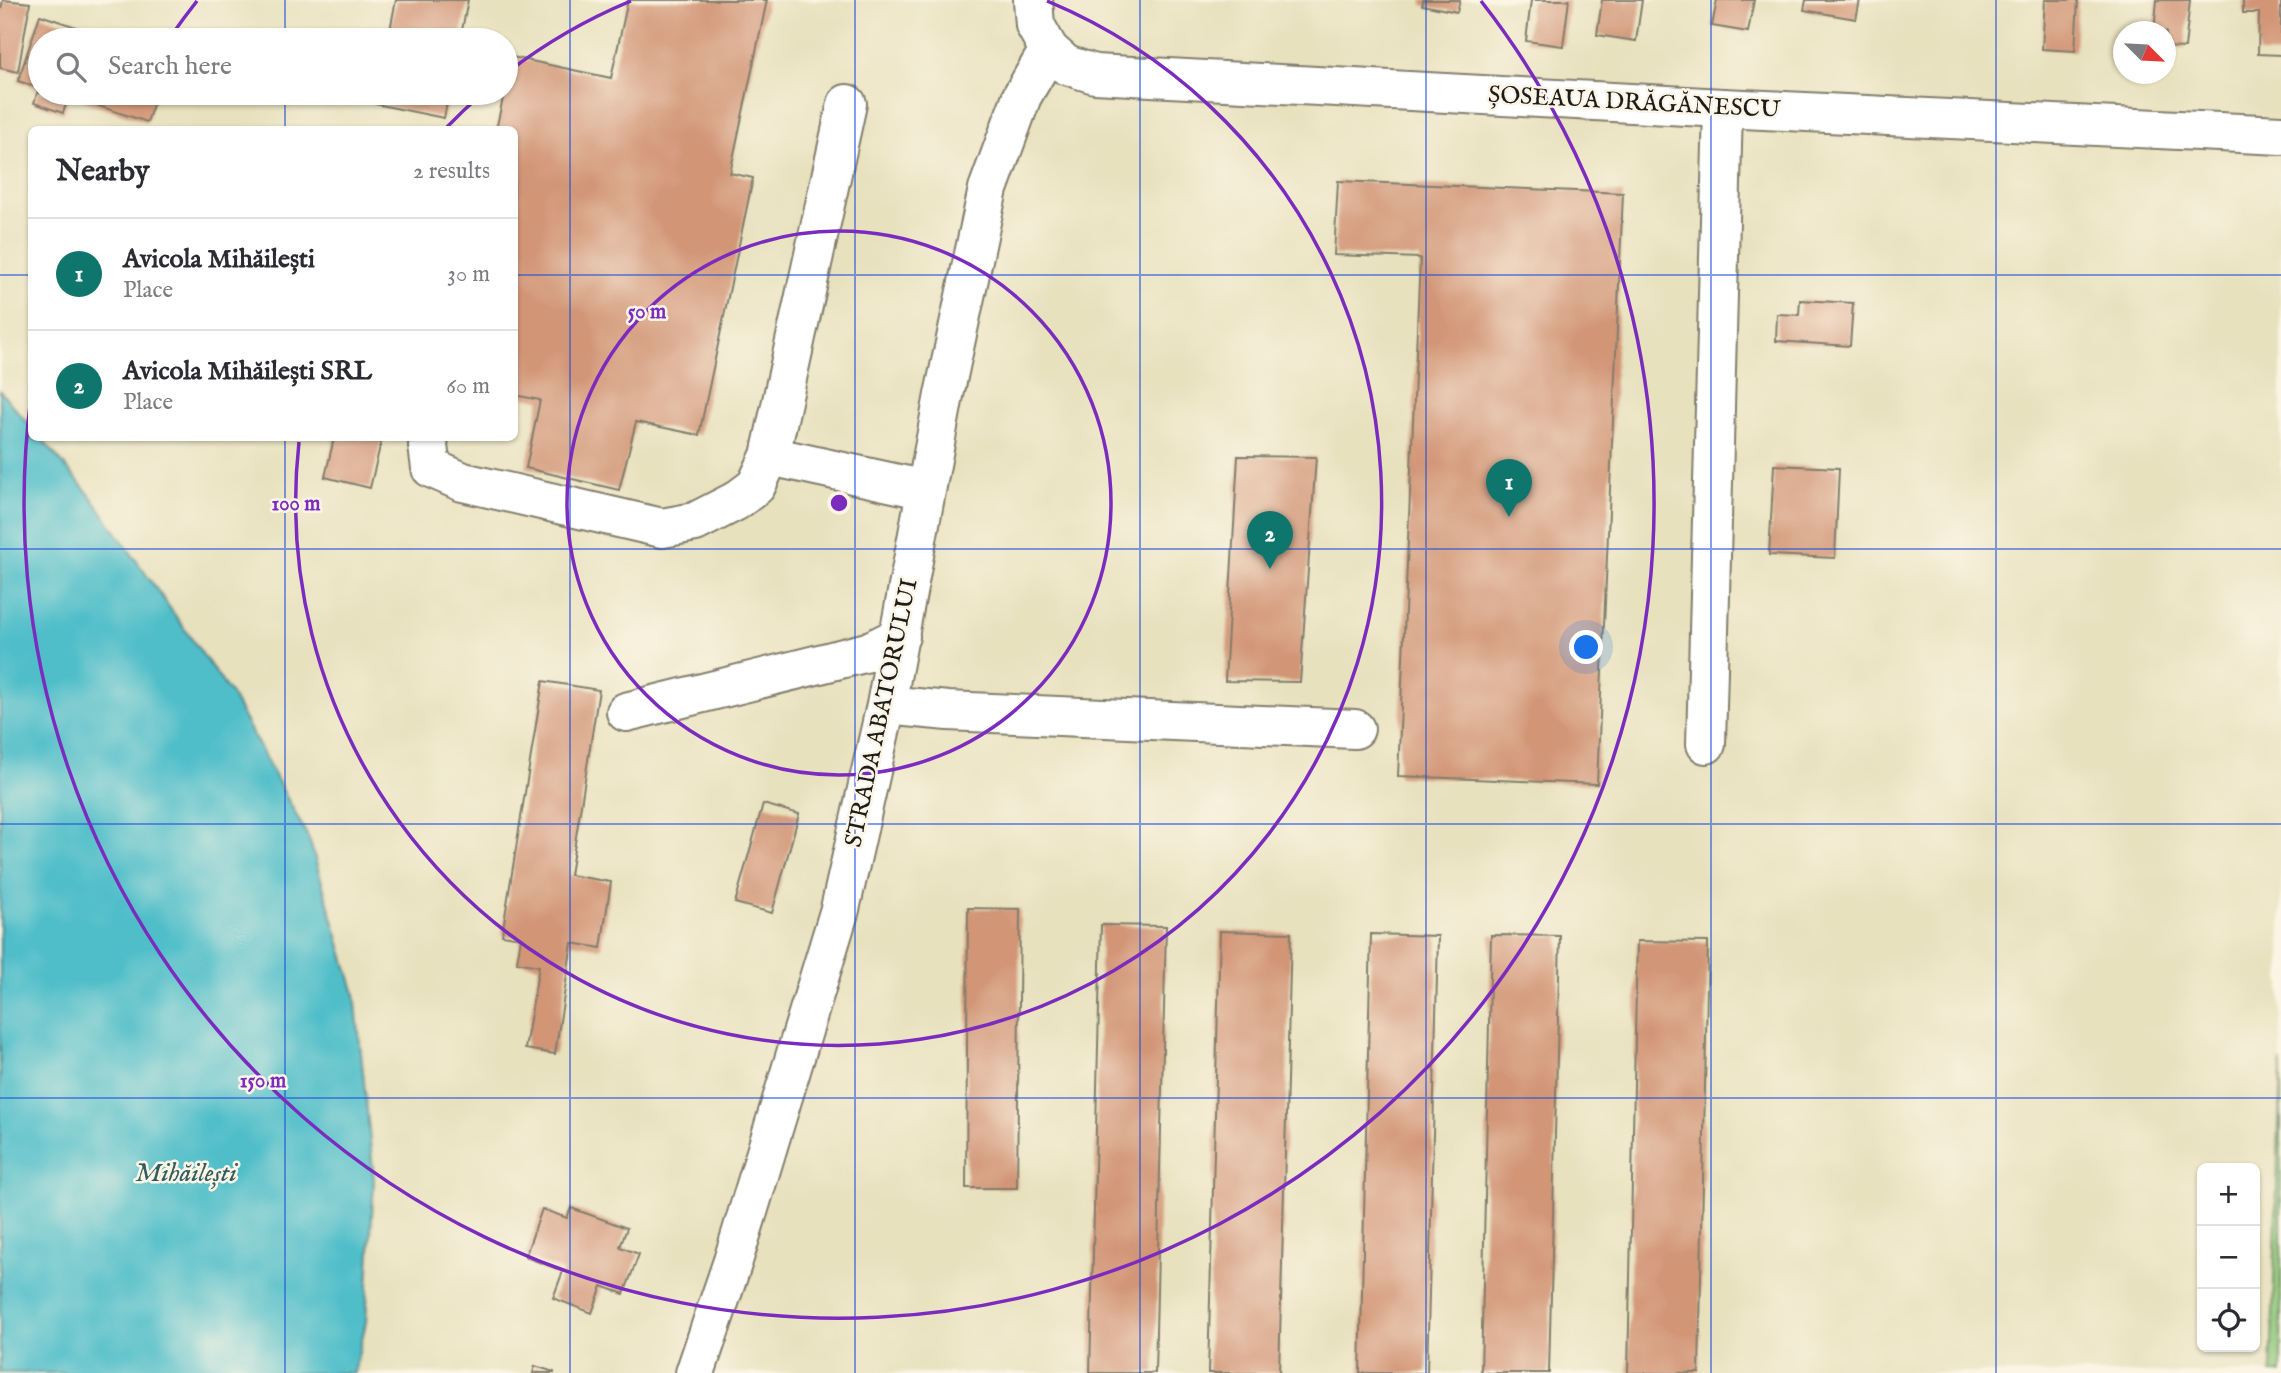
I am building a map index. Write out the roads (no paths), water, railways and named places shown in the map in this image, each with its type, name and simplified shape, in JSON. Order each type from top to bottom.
[{"type":"street","points":[[1033,0],[1035,25],[1049,50]]},
{"type":"street","name":"ȘOSEAUA DRĂGĂNESCU","points":[[1049,50],[1066,65],[1107,75],[2281,135]]},
{"type":"street","name":"STRADA ABATORULUI","points":[[695,1373],[733,1262],[840,909],[886,705],[926,490],[988,189],[1022,96],[1049,50]]},
{"type":"street","points":[[429,441],[431,468],[463,482],[662,528],[695,522],[736,501],[756,486],[770,456],[847,104]]},
{"type":"street","points":[[1706,744],[1723,108]]},
{"type":"street","points":[[770,456],[926,490]]},
{"type":"street","points":[[626,712],[868,652],[900,636]]},
{"type":"street","points":[[886,705],[948,711],[1355,729]]},
{"type":"water","name":"Mihăilești","points":[[0,391],[28,424],[28,441],[44,441],[90,495],[232,696],[309,839],[355,994],[374,1180],[366,1322],[354,1373],[0,1373]]},
{"type":"place","name":"Avicola Mihăilești","points":[[1509,517]]},
{"type":"place","name":"Avicola Mihăilești SRL","points":[[1270,569]]}]
